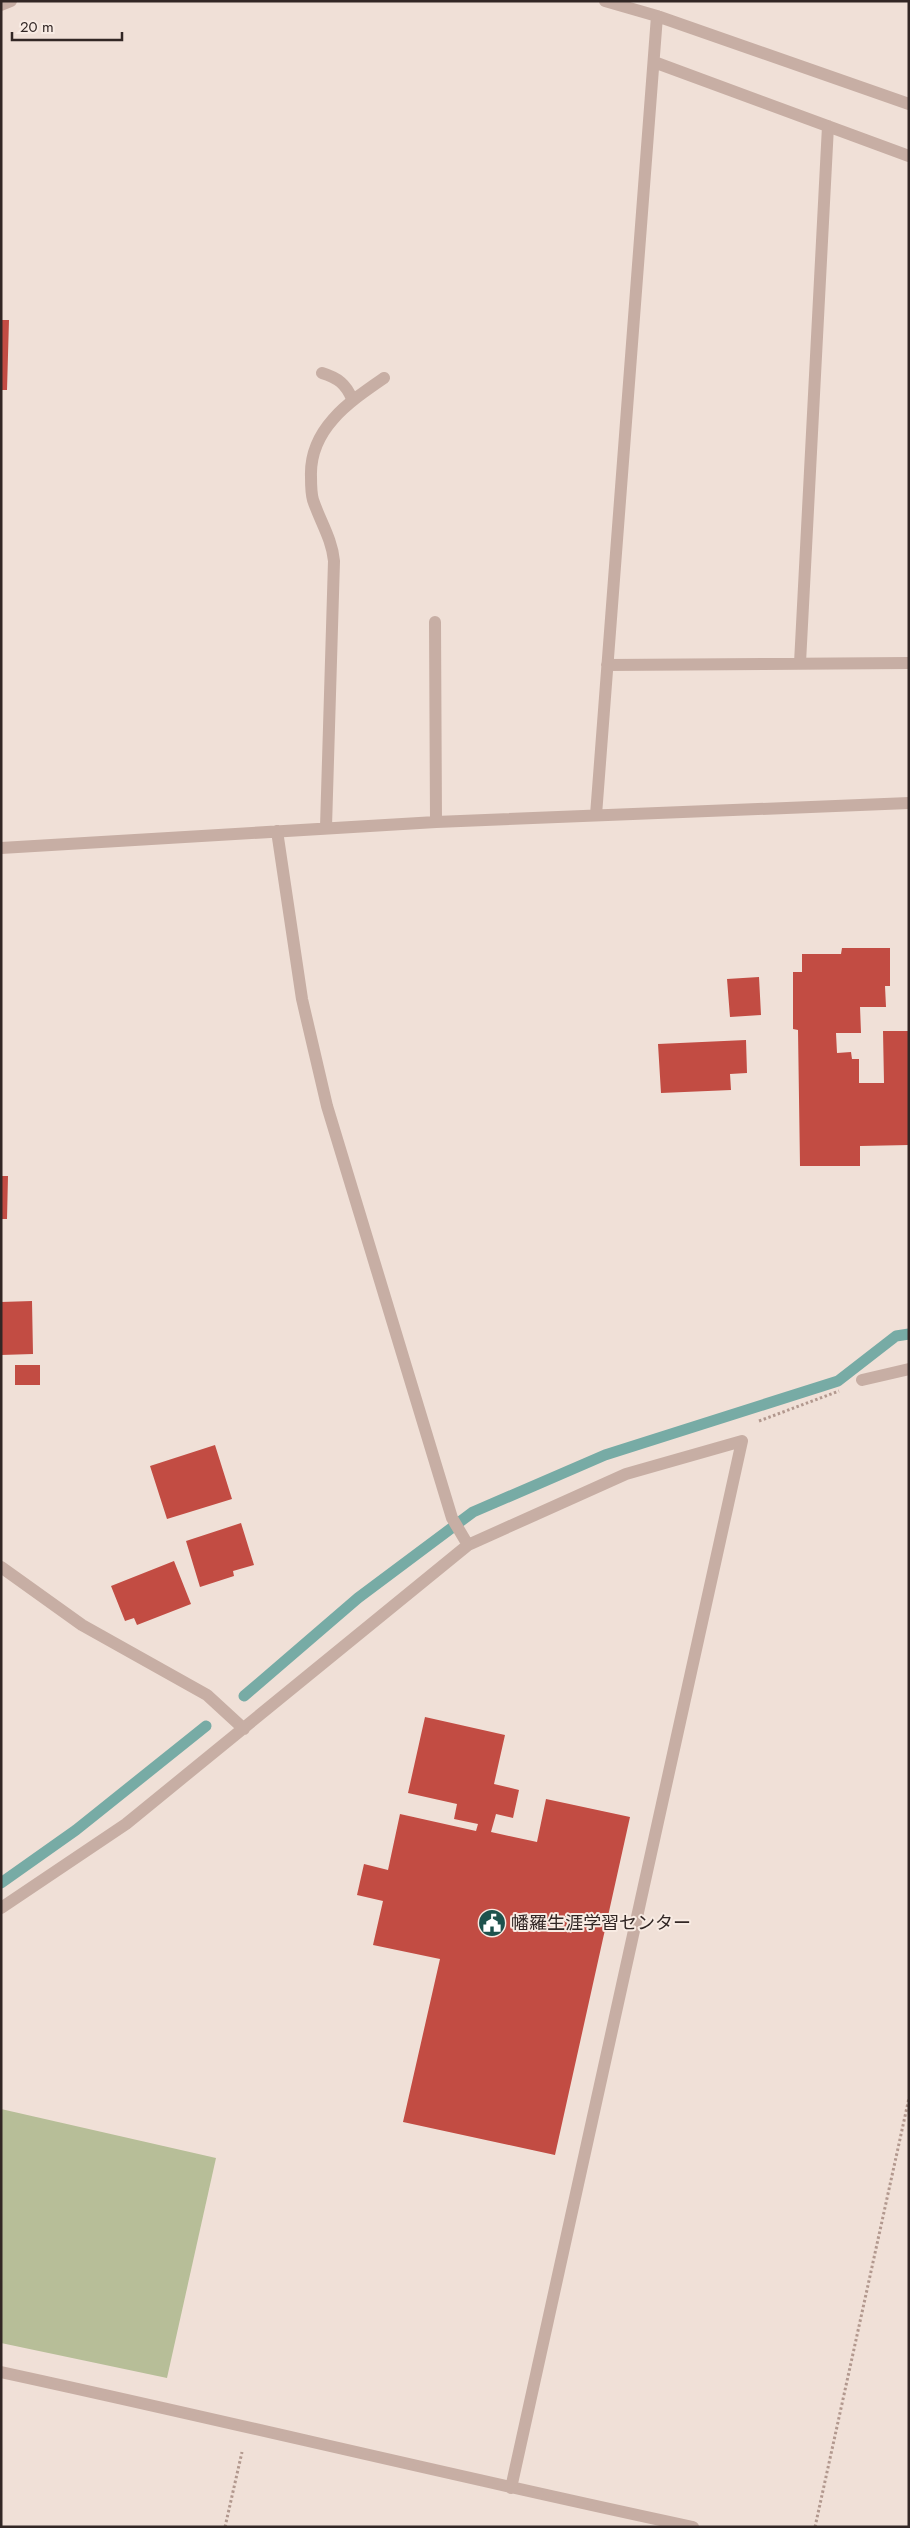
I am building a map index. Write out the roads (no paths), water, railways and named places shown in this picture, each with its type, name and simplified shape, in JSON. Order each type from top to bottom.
[{"type":"street","points":[[1,5],[11,1]]},
{"type":"street","points":[[605,1],[657,16],[909,104]]},
{"type":"street","points":[[596,815],[657,16]]},
{"type":"street","points":[[654,62],[909,156]]},
{"type":"street","points":[[800,663],[828,126]]},
{"type":"street","points":[[322,373],[336,378],[347,388],[352,400]]},
{"type":"street","points":[[326,827],[334,561],[332,543],[312,497],[311,470],[315,446],[326,424],[352,400],[384,378]]},
{"type":"street","points":[[435,622],[436,822]]},
{"type":"street","points":[[607,666],[909,663]]},
{"type":"street","points":[[1,848],[326,827],[909,803]]},
{"type":"street","points":[[277,831],[302,999],[327,1106],[452,1518],[468,1545]]},
{"type":"street","points":[[862,1380],[909,1368]]},
{"type":"street","points":[[1,1908],[126,1824],[468,1545],[626,1474],[742,1441],[511,2488]]},
{"type":"street","points":[[1,1567],[82,1625],[207,1695],[244,1729]]},
{"type":"street","points":[[1,2372],[248,2425],[511,2488],[692,2527]]},
{"type":"waterway","points":[[244,1696],[358,1598],[473,1512],[605,1455],[838,1381],[896,1336],[909,1334]]},
{"type":"waterway","points":[[1,1883],[76,1830],[206,1726]]},
{"type":"place","name":"幡羅生涯学習センター","points":[[492,1923]]}]
